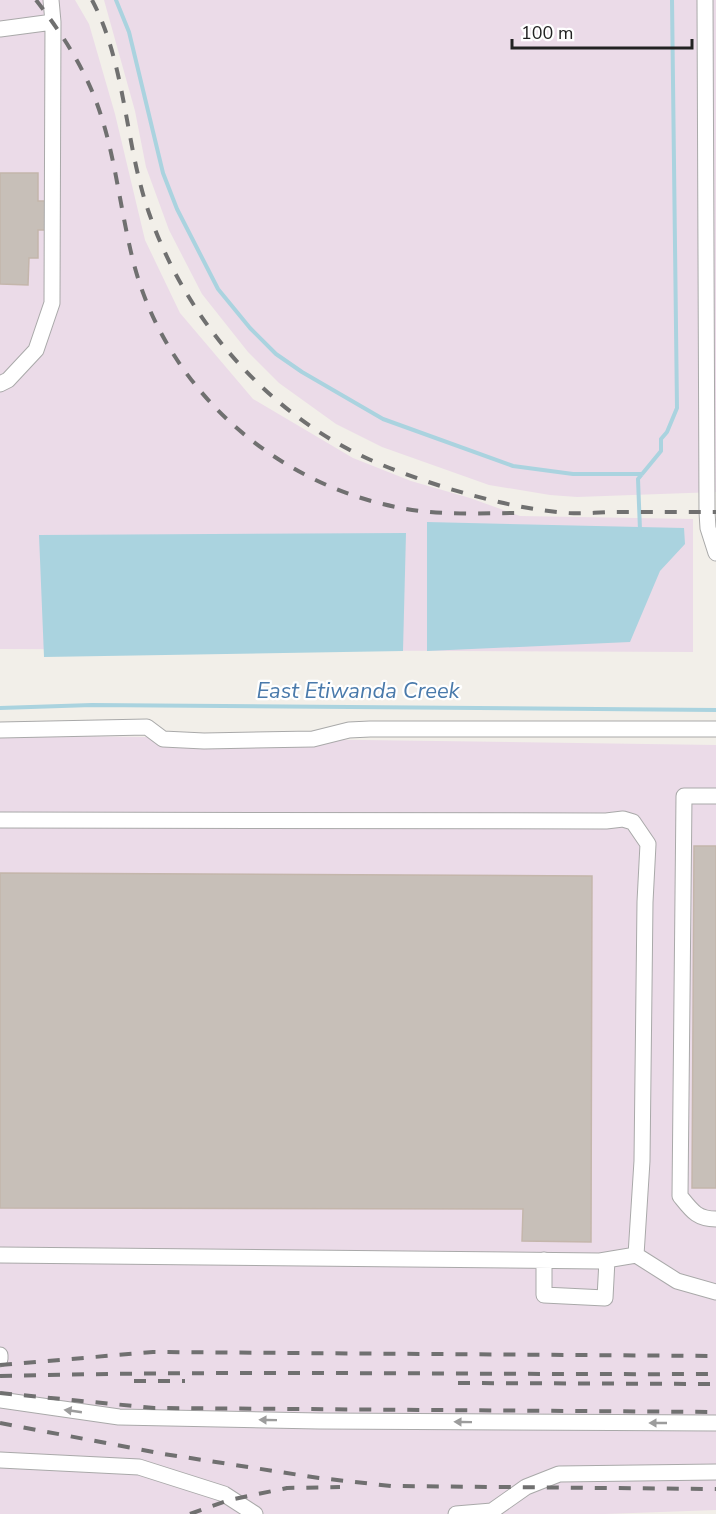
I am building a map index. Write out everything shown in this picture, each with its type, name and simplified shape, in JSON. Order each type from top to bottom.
[{"type":"street","points":[[0,384],[8,380],[36,350],[52,303],[53,22],[51,0]]},
{"type":"street","points":[[705,0],[707,512],[708,528],[716,553]]},
{"type":"street","points":[[0,29],[53,22]]},
{"type":"street","points":[[0,729],[147,727],[163,739],[204,741],[313,739],[349,730],[370,729],[716,729]]},
{"type":"street","points":[[716,796],[684,796],[680,1196],[703,1219],[716,1219]]},
{"type":"street","points":[[0,820],[441,822],[623,819],[633,822],[648,844],[645,902],[642,1161],[636,1254]]},
{"type":"street","points":[[0,1255],[607,1260],[636,1254],[677,1281],[716,1292]]},
{"type":"street","points":[[544,1260],[544,1294],[605,1298],[607,1260]]},
{"type":"street","points":[[0,1400],[118,1417],[716,1424]]},
{"type":"street","points":[[0,1460],[139,1467],[224,1494],[255,1514]]},
{"type":"street","points":[[456,1514],[492,1511],[526,1487],[559,1474],[716,1472]]},
{"type":"shaded area","points":[[0,0],[75,0],[89,24],[115,114],[145,240],[180,313],[253,399],[353,458],[411,481],[470,498],[520,516],[693,519],[693,652],[0,649]]},
{"type":"shaded area","points":[[104,0],[716,0],[716,492],[577,497],[489,485],[382,447],[336,424],[279,383],[248,352],[202,294],[169,230],[146,167],[135,111]]},
{"type":"shaded area","points":[[0,735],[716,745],[716,1510],[605,1514],[0,1514]]},
{"type":"water","points":[[427,522],[684,528],[685,544],[660,571],[630,642],[427,651]]},
{"type":"water","points":[[406,533],[403,651],[44,657],[39,535]]},
{"type":"building","points":[[0,173],[38,173],[38,201],[46,201],[46,230],[38,230],[38,258],[29,258],[28,285],[0,284]]},
{"type":"building","points":[[694,846],[716,846],[716,1188],[692,1188]]},
{"type":"building","points":[[0,873],[592,876],[591,1242],[522,1241],[523,1209],[0,1208]]},
{"type":"waterway","points":[[116,0],[129,32],[163,173],[177,209],[218,289],[250,328],[276,354],[302,372],[383,419],[513,466],[573,474],[642,474]]},
{"type":"waterway","points":[[640,530],[638,479],[661,451],[661,439],[667,432],[677,408],[672,0]]},
{"type":"waterway","name":"East Etiwanda Creek","points":[[0,708],[92,705],[716,710]]},
{"type":"railway","points":[[36,0],[70,48],[96,101],[113,163],[135,268],[151,312],[173,353],[200,391],[232,424],[268,453],[308,476],[351,495],[396,507],[427,512],[523,513]]},
{"type":"railway","points":[[92,0],[112,51],[141,187],[163,248],[180,282],[222,344],[275,399],[337,443],[364,457],[419,479],[477,497],[553,512],[716,512]]},
{"type":"railway","points":[[0,1365],[153,1352],[716,1356]]},
{"type":"railway","points":[[0,1376],[269,1373],[716,1374]]},
{"type":"railway","points":[[134,1381],[185,1381]]},
{"type":"railway","points":[[458,1383],[716,1384]]},
{"type":"railway","points":[[0,1393],[154,1408],[716,1412]]},
{"type":"railway","points":[[0,1423],[164,1454],[319,1478],[391,1486],[716,1489]]},
{"type":"railway","points":[[190,1514],[229,1500],[287,1488],[340,1487]]}]
